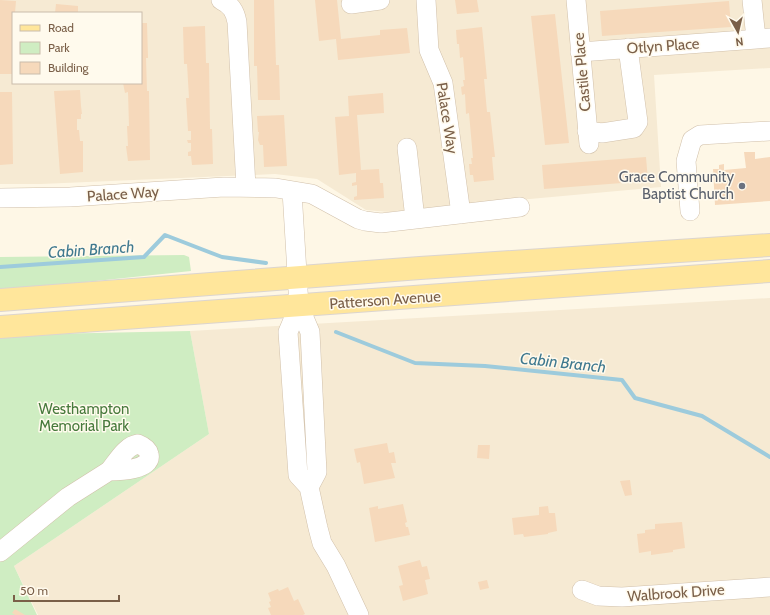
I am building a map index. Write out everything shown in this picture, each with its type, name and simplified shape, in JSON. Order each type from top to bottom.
[{"type":"main road","name":"Patterson Avenue","points":[[0,300],[420,268],[770,246]]},
{"type":"main road","name":"Patterson Avenue","points":[[0,327],[770,271]]},
{"type":"street","points":[[221,0],[229,4],[233,9],[237,22],[246,187]]},
{"type":"street","points":[[351,4],[380,0]]},
{"type":"street","name":"Palace Way","points":[[426,0],[430,50],[431,56],[443,83],[460,214]]},
{"type":"street","name":"Castile Place","points":[[576,0],[588,138],[602,133],[634,128],[638,122],[628,48]]},
{"type":"street","points":[[752,0],[763,38]]},
{"type":"street","name":"Otlyn Place","points":[[580,52],[763,38]]},
{"type":"street","points":[[690,211],[686,161],[692,140],[700,135],[770,132]]},
{"type":"street","points":[[407,148],[415,219]]},
{"type":"street","name":"Palace Way","points":[[0,198],[70,197],[224,187],[276,188],[312,194],[364,221],[381,223],[520,207]]},
{"type":"street","points":[[292,191],[299,306],[288,332],[298,475],[309,487],[322,543],[336,566],[359,615]]},
{"type":"street","points":[[0,552],[68,497],[110,471]]},
{"type":"street","name":"Walbrook Drive","points":[[582,590],[598,596],[622,597],[770,587]]},
{"type":"shaded area","points":[[0,0],[770,0],[770,68],[654,75],[661,187],[389,212],[366,210],[317,179],[275,174],[41,184],[0,184]]},
{"type":"shaded area","points":[[770,298],[770,615],[38,615],[14,566],[209,434],[190,331]]},
{"type":"green space","points":[[184,255],[189,257],[191,271],[0,291],[0,257]]},
{"type":"green space","name":"Westhampton Memorial Park","points":[[190,331],[209,434],[14,566],[37,615],[0,615],[0,335]]},
{"type":"building","points":[[0,0],[16,1],[15,12],[12,12],[12,74],[0,74]]},
{"type":"building","points":[[254,0],[274,0],[276,65],[279,65],[280,100],[258,100],[257,66],[254,66]]},
{"type":"building","points":[[315,0],[337,0],[341,39],[380,35],[380,30],[407,28],[410,53],[338,60],[336,39],[319,41]]},
{"type":"building","points":[[455,0],[477,0],[479,12],[457,14]]},
{"type":"building","points":[[729,1],[731,27],[602,36],[600,11]]},
{"type":"building","points":[[56,4],[78,6],[78,12],[55,12]]},
{"type":"building","points":[[555,14],[569,143],[545,145],[531,16]]},
{"type":"building","points":[[142,23],[147,23],[148,58],[146,58],[147,91],[149,91],[150,160],[128,161],[126,146],[128,146],[127,126],[129,126],[128,92],[125,93],[123,84],[142,84]]},
{"type":"building","points":[[205,26],[206,63],[209,63],[210,129],[212,129],[213,164],[192,165],[191,156],[188,156],[188,152],[191,151],[191,143],[188,143],[187,140],[191,140],[191,131],[188,131],[186,98],[189,98],[187,64],[184,64],[183,27]]},
{"type":"building","points":[[482,27],[487,79],[484,79],[487,112],[490,112],[495,157],[492,157],[494,180],[474,182],[473,175],[470,175],[469,164],[472,164],[471,158],[473,158],[469,113],[466,114],[465,94],[462,95],[461,87],[464,86],[463,80],[465,80],[463,57],[460,58],[456,30]]},
{"type":"building","points":[[80,90],[82,114],[81,119],[77,119],[77,130],[79,130],[80,141],[83,141],[83,172],[60,174],[54,91]]},
{"type":"building","points":[[0,92],[12,92],[13,164],[0,165]]},
{"type":"building","points":[[383,93],[384,113],[357,115],[361,170],[379,169],[380,183],[383,183],[384,198],[354,200],[354,197],[357,196],[357,185],[352,186],[352,183],[356,182],[356,173],[339,175],[335,117],[349,116],[348,96]]},
{"type":"building","points":[[284,115],[287,166],[264,167],[263,145],[260,145],[258,140],[259,132],[257,116]]},
{"type":"building","name":"Grace Community Baptist Church","points":[[744,152],[755,152],[755,159],[770,157],[770,201],[715,205],[713,169],[719,169],[719,165],[724,164],[724,170],[746,168]]},
{"type":"building","points":[[646,157],[648,181],[544,189],[542,165]]},
{"type":"building","points":[[387,443],[389,453],[394,452],[396,463],[391,463],[395,478],[364,484],[360,462],[357,463],[354,449]]},
{"type":"building","points":[[478,445],[490,445],[489,459],[477,458]]},
{"type":"building","points":[[630,480],[632,495],[625,496],[620,481]]},
{"type":"building","points":[[403,504],[407,522],[405,523],[406,527],[408,527],[410,535],[375,542],[369,508],[378,506],[378,509]]},
{"type":"building","points":[[548,506],[549,513],[555,513],[557,531],[548,534],[524,537],[523,534],[514,535],[512,518],[539,515],[539,507]]},
{"type":"building","points":[[682,522],[685,548],[673,550],[673,552],[651,555],[651,551],[639,553],[637,534],[645,533],[645,530],[655,529],[655,524]]},
{"type":"building","points":[[420,560],[422,567],[427,566],[430,579],[425,580],[428,594],[403,601],[399,586],[403,585],[398,566]]},
{"type":"building","points":[[487,580],[489,588],[480,590],[478,582]]},
{"type":"building","points":[[288,587],[294,601],[298,599],[305,614],[271,615],[268,608],[271,607],[269,602],[271,601],[268,593],[278,589],[279,591]]},
{"type":"building","points":[[15,609],[25,615],[15,615],[12,613]]},
{"type":"waterway","name":"Cabin Branch","points":[[0,267],[144,257],[165,235],[222,257],[266,263]]},
{"type":"waterway","name":"Cabin Branch","points":[[336,332],[415,363],[485,366],[622,380],[635,398],[702,416],[770,457]]},
{"type":"place","name":"Grace Community Baptist Church","points":[[742,186]]}]
